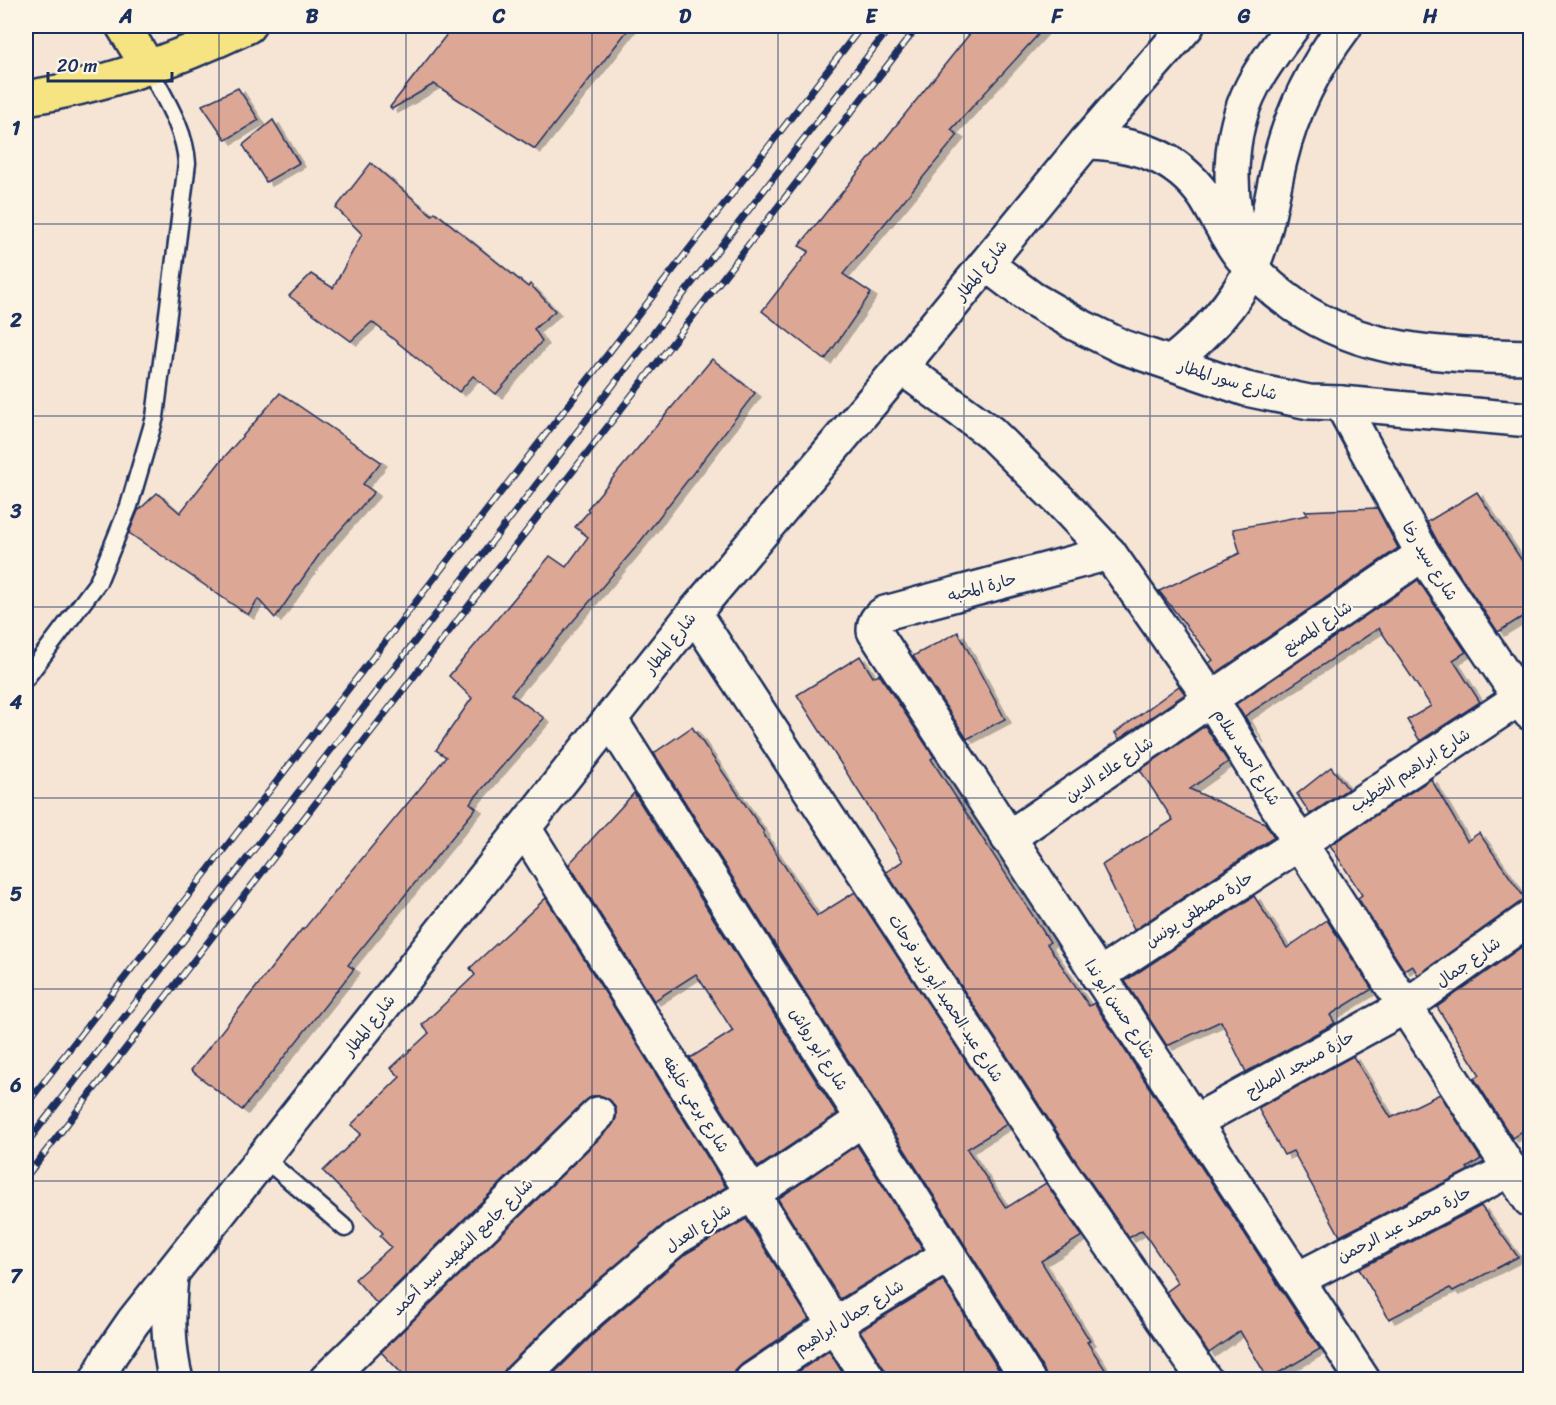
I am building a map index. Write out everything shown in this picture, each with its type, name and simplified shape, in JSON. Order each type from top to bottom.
[{"type":"main road","points":[[123,26],[149,68]]},
{"type":"main road","points":[[26,98],[95,84],[149,68],[248,26]]},
{"type":"street","name":"شارع المطار","points":[[98,1380],[111,1354],[171,1276],[694,613],[1086,142],[1187,26]]},
{"type":"street","points":[[1251,267],[1234,208],[1234,147],[1251,89],[1266,62],[1293,26]]},
{"type":"street","points":[[1172,363],[1196,343],[1217,320],[1236,295],[1251,267],[1265,234],[1279,162],[1290,125],[1308,82],[1322,57],[1345,26]]},
{"type":"street","points":[[1086,142],[1115,142],[1143,149],[1169,162],[1188,178],[1204,197],[1221,228],[1263,280],[1295,305],[1329,325],[1366,340],[1408,351],[1443,355],[1530,357]]},
{"type":"street","name":"شارع سور المطار","points":[[986,264],[1031,297],[1076,324],[1123,347],[1246,389],[1309,402],[1530,420]]},
{"type":"street","name":"شارع أحمد سلام","points":[[901,367],[990,432],[1109,553],[1211,699],[1300,843],[1530,1199]]},
{"type":"street","name":"شارع سيد رخا","points":[[1341,403],[1423,554],[1525,705]]},
{"type":"street","name":"حارة المحبه","points":[[878,638],[874,631],[874,624],[878,617],[885,613],[1109,553]]},
{"type":"street","name":"شارع المصنع","points":[[1211,699],[1423,554]]},
{"type":"street","name":"شارع عبد الحميد أبو زيد فرحات","points":[[694,613],[1060,1171],[1205,1380]]},
{"type":"street","name":"شارع حسن أبو ندا","points":[[878,638],[1363,1380]]},
{"type":"street","name":"شارع علاء الدين","points":[[1008,838],[1211,699]]},
{"type":"street","name":"شارع ابراهيم الخطيب","points":[[1300,843],[1525,705]]},
{"type":"street","name":"شارع أبو رواش","points":[[610,719],[1028,1380]]},
{"type":"street","name":"شارع برعي خليفه","points":[[524,828],[869,1380]]},
{"type":"street","name":"حارة مصطفى يونس","points":[[1098,976],[1300,843]]},
{"type":"street","name":"شارع جمال","points":[[1406,1006],[1530,918]]},
{"type":"street","name":"حارة مسجد الصلاح","points":[[1194,1122],[1406,1006]]},
{"type":"street","name":"شارع جامع الشهيد سيد أحمد","points":[[326,1380],[598,1114]]},
{"type":"street","name":"شارع العدل","points":[[520,1380],[590,1312],[676,1238],[752,1194],[863,1119]]},
{"type":"street","name":"حارة محمد عبد الرحمن","points":[[1298,1279],[1511,1169]]},
{"type":"street","name":"شارع جمال ابراهيم","points":[[752,1380],[834,1325],[948,1255]]},
{"type":"street","points":[[171,1276],[168,1310],[169,1344],[176,1380]]},
{"type":"lane","points":[[26,678],[98,582],[129,506],[155,417],[187,163],[181,134],[149,68]]},
{"type":"lane","points":[[264,1158],[345,1228]]},
{"type":"building","points":[[448,26],[631,26],[535,149],[434,84],[392,109],[390,107],[451,29]]},
{"type":"building","points":[[976,26],[1046,26],[951,130],[958,135],[843,274],[871,293],[825,360],[762,311],[809,251],[799,246]]},
{"type":"building","points":[[238,88],[259,120],[226,140],[202,105]]},
{"type":"building","points":[[273,120],[299,163],[266,182],[243,145]]},
{"type":"building","points":[[371,163],[432,215],[435,212],[528,287],[530,284],[555,311],[534,329],[542,341],[496,394],[473,376],[459,392],[372,322],[351,341],[289,296],[311,274],[333,288],[362,234],[336,208]]},
{"type":"building","points":[[712,359],[755,393],[636,547],[511,694],[544,718],[470,803],[476,808],[348,965],[354,969],[242,1110],[191,1070],[302,929],[446,757],[436,750],[472,698],[449,676],[550,556],[566,567],[588,537],[575,527],[589,511],[587,509]]},
{"type":"building","points":[[280,393],[381,462],[363,484],[374,492],[321,552],[275,618],[258,599],[248,615],[129,533],[138,511],[157,493],[180,513],[220,462]]},
{"type":"building","points":[[1477,492],[1530,573],[1530,612],[1498,632],[1439,544],[1427,522]]},
{"type":"building","points":[[1377,508],[1398,548],[1216,673],[1209,663],[1213,660],[1159,591],[1240,553],[1233,529],[1308,515],[1305,511]]},
{"type":"building","points":[[1418,580],[1466,652],[1453,660],[1480,702],[1420,741],[1407,720],[1431,706],[1379,628],[1245,716],[1258,739],[1236,704]]},
{"type":"building","points":[[958,632],[1005,719],[967,739],[913,656]]},
{"type":"building","points":[[860,656],[873,677],[879,674],[934,757],[931,759],[1050,942],[1047,944],[1089,1006],[1094,1003],[1320,1349],[1268,1379],[1240,1331],[1209,1353],[1166,1292],[1178,1283],[1142,1230],[1129,1238],[1076,1161],[886,872],[903,861],[797,695]]},
{"type":"building","points":[[1179,686],[1185,694],[1119,739],[1115,733]]},
{"type":"building","points":[[1205,726],[1228,762],[1190,789],[1265,823],[1274,837],[1134,930],[1102,865],[1173,820],[1140,770]]},
{"type":"building","points":[[692,727],[764,832],[817,916],[855,892],[1007,1124],[967,1149],[1006,1208],[1046,1183],[1082,1236],[1041,1261],[1090,1341],[1087,1342],[1112,1380],[1047,1380],[1044,1370],[654,753]]},
{"type":"building","points":[[1331,767],[1348,789],[1310,814],[1297,794]]},
{"type":"building","points":[[1431,779],[1467,841],[1479,833],[1526,900],[1418,975],[1412,965],[1404,970],[1358,898],[1362,895],[1330,845]]},
{"type":"building","points":[[634,793],[837,1114],[758,1167],[690,1058],[733,1031],[696,974],[654,1001],[569,864]]},
{"type":"building","points":[[1254,896],[1287,948],[1327,920],[1372,989],[1330,1015],[1335,1023],[1246,1072],[1221,1021],[1167,1046],[1125,981]]},
{"type":"building","points":[[546,898],[726,1187],[664,1224],[577,1298],[507,1367],[502,1374],[502,1380],[408,1380],[381,1352],[611,1127],[616,1118],[616,1109],[611,1101],[602,1096],[593,1096],[585,1101],[377,1304],[355,1279],[391,1247],[380,1236],[383,1233],[323,1171],[361,1134],[351,1125],[400,1077],[391,1068],[429,1033],[422,1025],[475,975],[470,968]]},
{"type":"building","points":[[1530,941],[1530,1126],[1512,1138],[1474,1078],[1480,1075],[1437,1007]]},
{"type":"building","points":[[1353,1056],[1391,1118],[1440,1094],[1481,1159],[1467,1168],[1469,1170],[1340,1236],[1293,1151],[1284,1155],[1258,1108]]},
{"type":"building","points":[[857,1145],[923,1249],[840,1299],[778,1199]]},
{"type":"building","points":[[1481,1206],[1518,1257],[1453,1291],[1450,1288],[1389,1319],[1359,1269]]},
{"type":"building","points":[[746,1219],[809,1319],[742,1364],[735,1371],[734,1380],[547,1380],[602,1326],[687,1253]]},
{"type":"building","points":[[943,1280],[1005,1380],[888,1380],[885,1370],[860,1331]]},
{"type":"building","points":[[829,1351],[847,1380],[786,1380]]},
{"type":"railway","points":[[26,1105],[862,26]]},
{"type":"railway","points":[[26,1144],[891,26]]},
{"type":"railway","points":[[26,1177],[918,26]]}]
